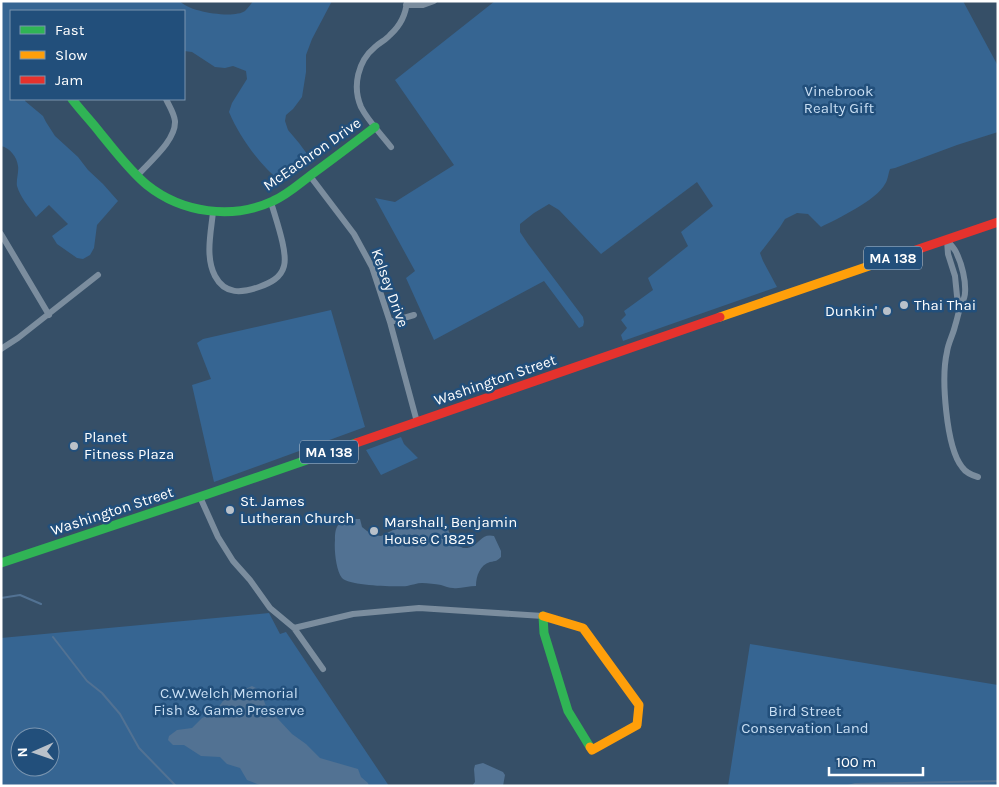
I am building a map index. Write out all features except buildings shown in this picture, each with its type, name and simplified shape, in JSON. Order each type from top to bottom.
[{"type":"main road","name":"McEachron Drive","points":[[73,100],[137,176],[157,193],[172,201],[213,212],[242,210],[271,202],[291,190],[375,127]]},
{"type":"main road","name":"Washington Street","points":[[1,563],[200,497],[998,222]]},
{"type":"main road","points":[[543,616],[583,628],[639,705],[637,725],[592,750],[568,711],[544,633],[543,616]]},
{"type":"street","points":[[390,147],[362,107],[358,97],[358,76],[367,55],[396,29],[404,15],[406,3],[423,5],[434,1]]},
{"type":"street","points":[[137,176],[173,133],[175,120],[166,100]]},
{"type":"street","name":"Kelsey Drive","points":[[310,176],[354,234],[367,256],[377,280],[390,322],[417,422]]},
{"type":"street","points":[[213,212],[210,252],[213,272],[224,286],[234,291],[244,292],[272,282],[280,275],[284,266],[284,251],[271,202]]},
{"type":"street","points":[[1,234],[49,315]]},
{"type":"street","points":[[947,240],[956,252],[964,279],[965,295],[947,349],[945,363],[951,443],[957,460],[963,469],[967,473],[978,477]]},
{"type":"street","points":[[1,349],[49,315],[98,275]]},
{"type":"street","points":[[390,322],[414,315]]},
{"type":"street","points":[[200,497],[218,537],[234,561],[270,608],[294,628],[323,669]]},
{"type":"street","points":[[294,628],[353,614],[419,608],[543,616]]},
{"type":"green space","points":[[1,1],[180,1],[201,11],[231,14],[245,11],[253,1],[332,1],[312,39],[306,55],[306,72],[302,97],[286,115],[285,121],[288,130],[313,162],[282,183],[251,150],[229,112],[232,103],[247,79],[246,71],[233,66],[225,68],[215,67],[192,52],[185,51],[185,10],[10,10],[10,100],[25,100],[43,116],[55,136],[78,157],[118,201],[97,225],[94,248],[90,255],[83,259],[77,258],[57,244],[52,236],[68,224],[49,205],[36,217],[18,190],[16,159],[10,151],[1,146]]},
{"type":"green space","name":"Vinebrook Realty Gift","points":[[495,1],[963,1],[998,66],[998,132],[890,169],[886,182],[874,196],[821,227],[808,214],[797,213],[785,219],[760,253],[777,287],[623,341],[621,335],[627,328],[621,320],[626,315],[624,311],[653,290],[648,278],[688,246],[681,232],[713,206],[697,182],[601,254],[559,210],[549,204],[520,224],[520,232],[583,317],[583,326],[579,328],[544,281],[434,340],[406,278],[415,271],[375,198],[395,202],[454,165],[395,80]]},
{"type":"green space","points":[[331,310],[365,427],[214,482],[192,385],[211,379],[197,343],[203,339]]},
{"type":"green space","points":[[401,437],[404,444],[418,458],[381,475],[366,450]]},
{"type":"green space","name":"C.W.Welch Memorial Fish & Game Preserve","points":[[269,613],[280,634],[286,632],[389,786],[1,786],[1,638]]},
{"type":"green space","name":"Bird Street Conservation Land","points":[[750,644],[998,685],[998,786],[728,786]]},
{"type":"shaded area","points":[[351,519],[360,519],[362,527],[373,535],[381,536],[393,530],[416,524],[442,523],[446,525],[454,543],[463,548],[471,547],[484,537],[494,536],[501,551],[501,557],[481,568],[476,586],[450,588],[424,583],[393,586],[354,583],[347,581],[340,575],[335,549],[338,526]]},
{"type":"shaded area","points":[[252,686],[262,696],[266,706],[292,734],[306,744],[320,758],[358,769],[361,777],[369,786],[262,786],[247,780],[240,768],[227,764],[220,757],[201,756],[184,745],[173,745],[168,740],[169,736],[177,730],[192,728],[202,718],[216,711],[225,698]]},
{"type":"shaded area","points":[[483,763],[503,772],[505,775],[503,786],[472,786],[475,782],[475,765]]},
{"type":"waterway","points":[[1,598],[20,595],[41,604]]},
{"type":"waterway","points":[[53,637],[87,681],[102,693],[120,714],[139,748],[176,786]]},
{"type":"waterway","points":[[848,786],[855,784],[998,781]]},
{"type":"traffic: fast","points":[[73,100],[123,161],[147,185],[161,195],[176,202],[208,211],[241,210],[257,207],[278,199],[375,127]]},
{"type":"traffic: fast","points":[[1,563],[356,443]]},
{"type":"traffic: fast","points":[[543,616],[544,633],[568,711],[590,747]]},
{"type":"traffic: slow","points":[[720,317],[907,253]]},
{"type":"traffic: slow","points":[[543,616],[583,628],[639,705],[637,725],[592,750],[590,747]]},
{"type":"traffic: jam","points":[[907,253],[998,222]]},
{"type":"traffic: jam","points":[[356,443],[720,317]]},
{"type":"place","name":"Thai Thai","points":[[904,305]]},
{"type":"place","name":"Dunkin'","points":[[887,311]]},
{"type":"place","name":"Planet Fitness Plaza","points":[[74,446]]},
{"type":"place","name":"St. James Lutheran Church","points":[[230,510]]},
{"type":"place","name":"Marshall, Benjamin House C 1825","points":[[374,531]]}]
